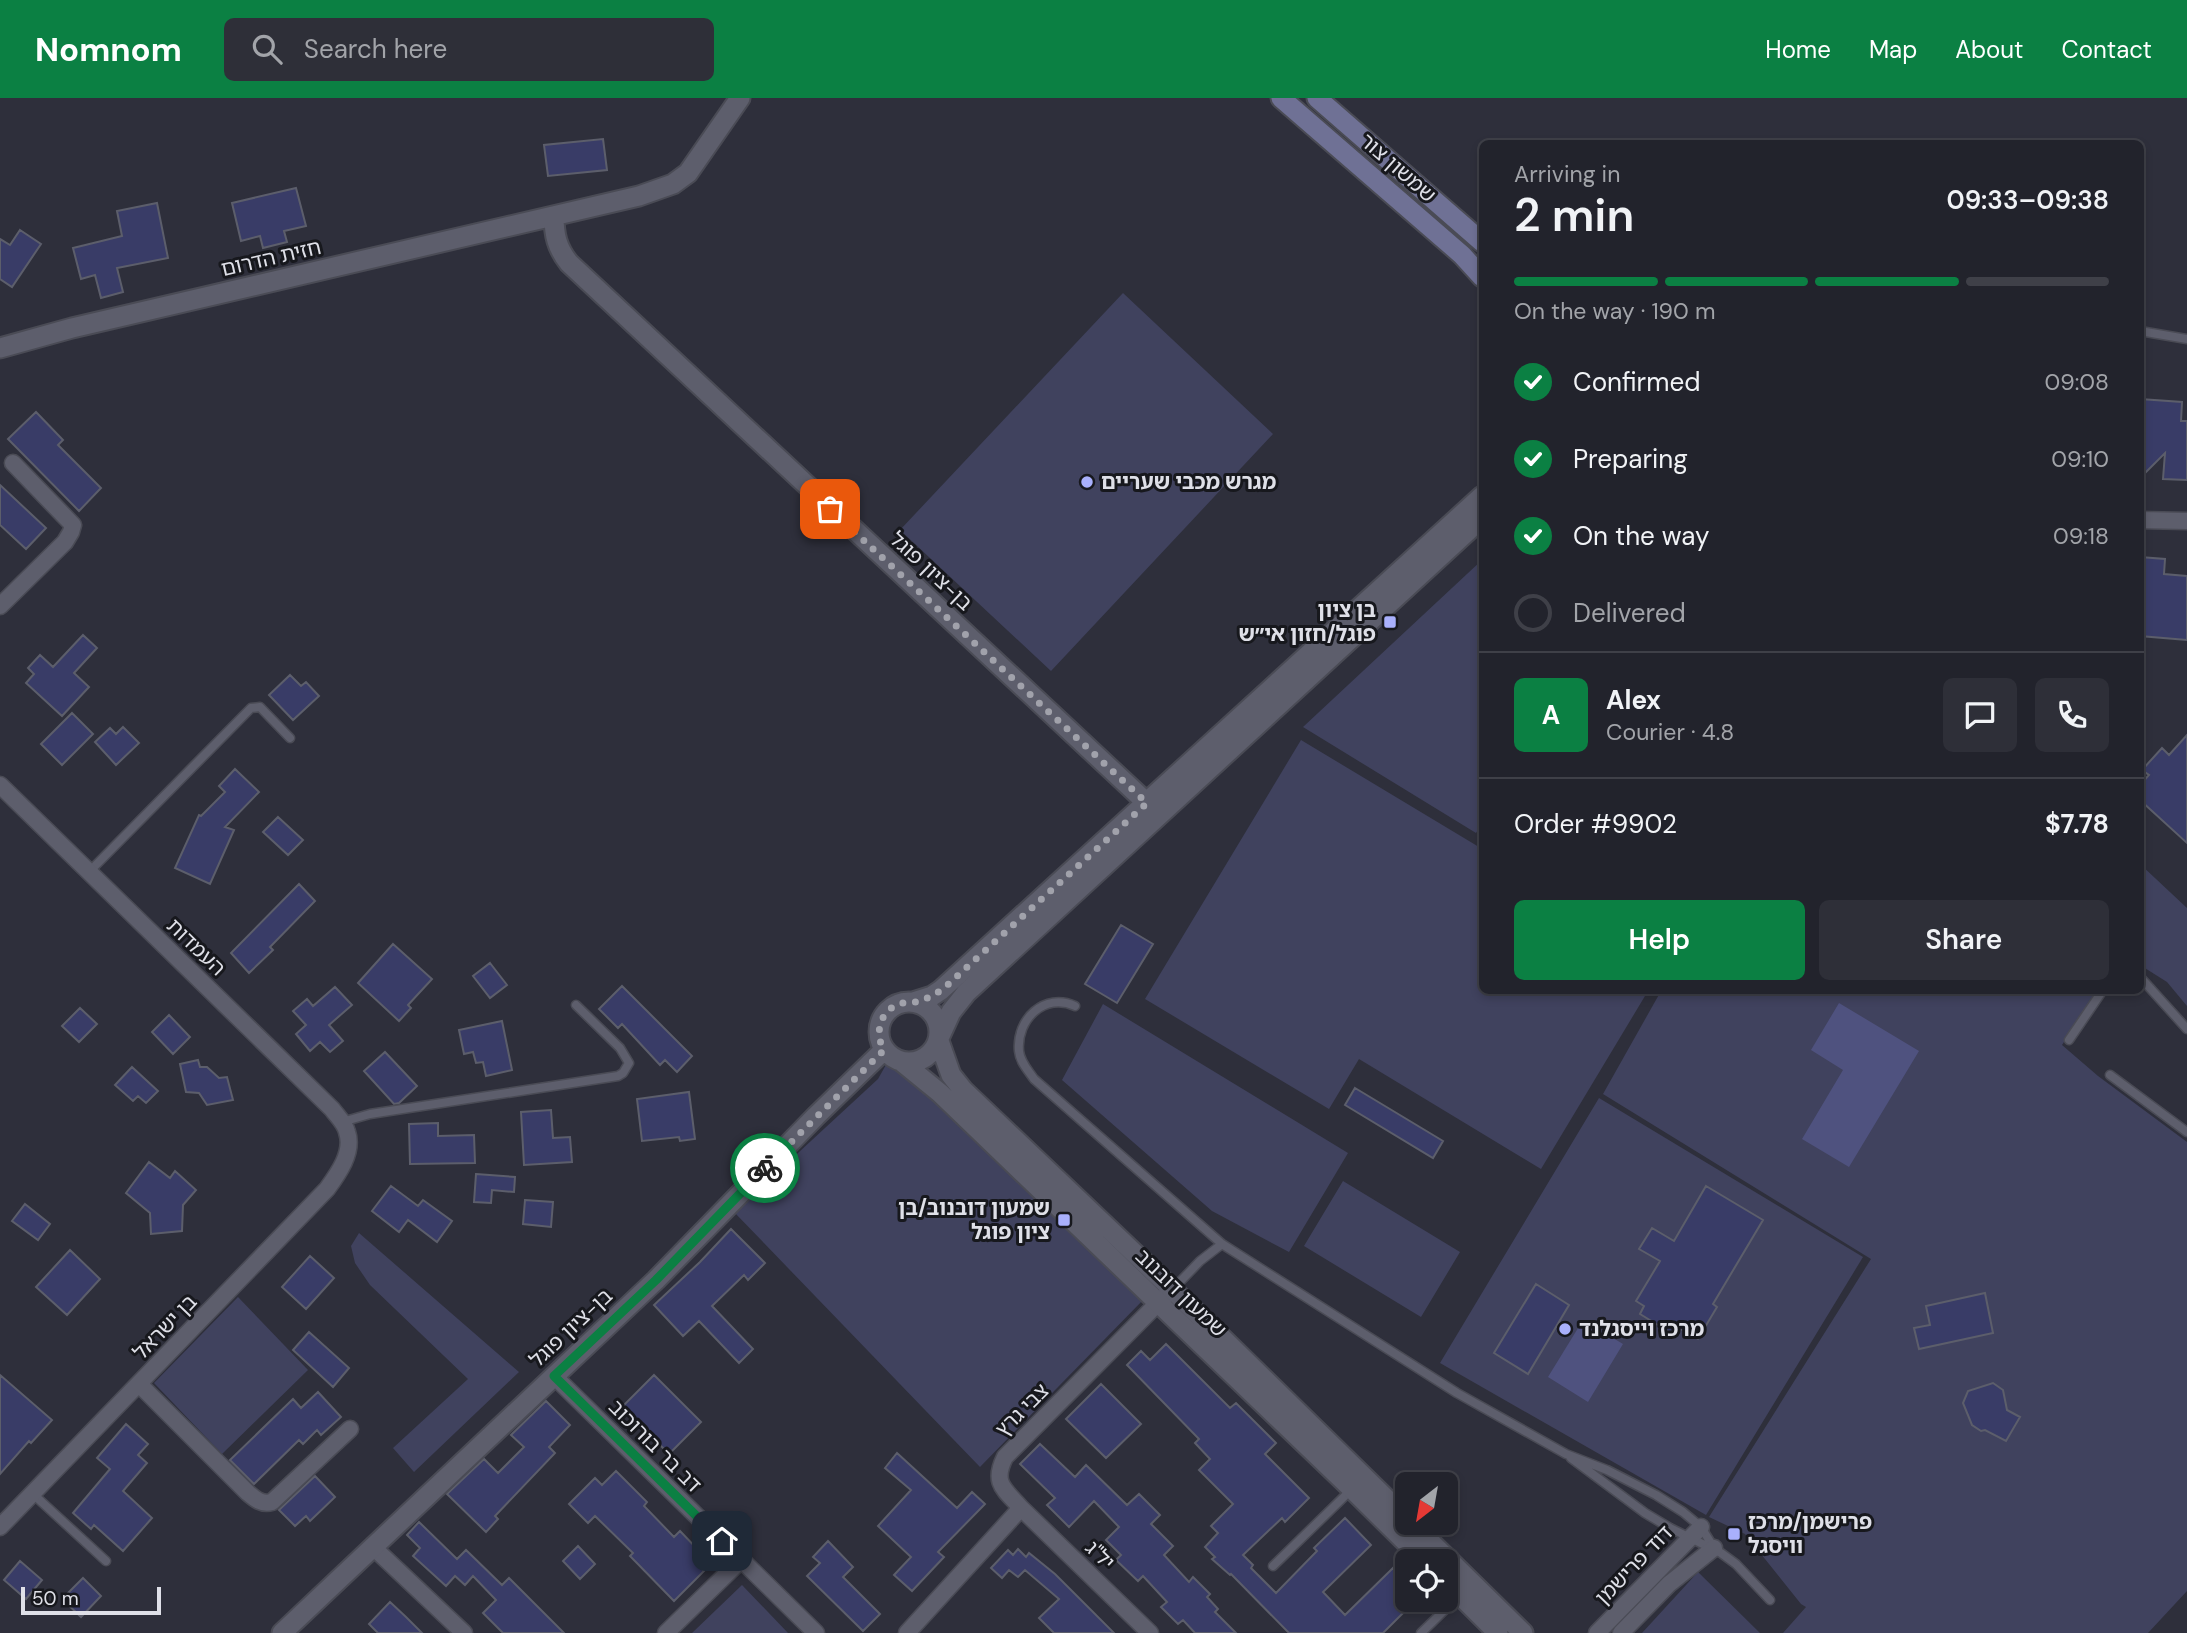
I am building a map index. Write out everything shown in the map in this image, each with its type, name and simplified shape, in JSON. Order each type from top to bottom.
[{"type":"main road","name":"שמשון צור","points":[[1281,98],[1479,272]]},
{"type":"main road","name":"שמשון צור","points":[[1317,98],[1479,239]]},
{"type":"street","name":"חזית הדרום","points":[[0,348],[72,328],[639,196],[673,184],[688,173],[740,98]]},
{"type":"street","name":"בן-ציון פוגל","points":[[554,216],[555,238],[559,250],[569,263],[1147,803]]},
{"type":"street","points":[[0,606],[65,542],[73,525],[13,463]]},
{"type":"street","points":[[1479,499],[942,990],[932,996],[898,1004],[890,1009],[883,1017],[879,1031],[884,1050],[902,1062],[912,1063],[922,1060],[934,1050],[951,1012],[967,993],[1479,521]]},
{"type":"street","points":[[2144,520],[2187,521]]},
{"type":"street","name":"העמדות","points":[[0,785],[332,1109],[348,1134],[348,1147]]},
{"type":"street","points":[[913,1002],[924,1006],[933,1014],[939,1024],[939,1038]]},
{"type":"street","name":"שמעון דובנוב","points":[[939,1038],[951,1075],[963,1090],[1413,1549]]},
{"type":"street","name":"בן-ציון פוגל","points":[[282,1633],[656,1280],[884,1050]]},
{"type":"street","name":"שמעון דובנוב","points":[[902,1062],[1165,1296],[1395,1508]]},
{"type":"street","name":"בן ישראל","points":[[0,1527],[327,1189],[339,1173],[348,1147]]},
{"type":"street","name":"צבי גרץ","points":[[1021,1508],[998,1480],[999,1469],[1005,1457],[1165,1296]]},
{"type":"street","name":"דב בר בורוכוב","points":[[554,1376],[816,1633]]},
{"type":"street","points":[[139,1384],[248,1493],[258,1501],[267,1503],[272,1502],[349,1429]]},
{"type":"street","points":[[907,1633],[1021,1508]]},
{"type":"street","name":"יל\"ג","points":[[1021,1508],[1150,1633]]},
{"type":"street","name":"דוד פרישמן","points":[[1597,1633],[1695,1533]]},
{"type":"street","name":"שמעון דובנוב","points":[[1423,1535],[1523,1633]]},
{"type":"street","points":[[373,1547],[464,1633]]},
{"type":"street","name":"דוד פרישמן","points":[[1621,1633],[1669,1584],[1714,1548]]},
{"type":"street","points":[[666,1633],[741,1560]]},
{"type":"street","points":[[1458,1594],[1498,1633]]},
{"type":"lane","points":[[2144,332],[2187,339]]},
{"type":"lane","points":[[89,872],[251,708],[260,707],[290,737]]},
{"type":"lane","points":[[2144,981],[2187,1029]]},
{"type":"lane","points":[[2069,1040],[2099,994]]},
{"type":"lane","points":[[1075,1006],[1065,1001],[1052,1002],[1038,1008],[1027,1020],[1020,1035],[1019,1050],[1023,1064],[1034,1079],[1223,1244],[1439,1382],[1566,1454],[1638,1485],[1683,1512],[1695,1533],[1714,1548]]},
{"type":"lane","points":[[342,1122],[370,1114],[618,1076],[623,1073],[629,1063],[620,1048],[576,1005]]},
{"type":"lane","points":[[2110,1075],[2187,1132]]},
{"type":"lane","points":[[1165,1296],[1200,1261],[1223,1244]]},
{"type":"lane","points":[[1566,1454],[1626,1501],[1695,1533],[1736,1564],[1770,1600]]},
{"type":"lane","points":[[1273,1566],[1352,1489]]},
{"type":"lane","points":[[33,1494],[106,1561]]},
{"type":"lane","points":[[1421,1633],[1435,1612]]},
{"type":"shaded area","name":"מגרש מכבי שעריים","points":[[1123,293],[1273,434],[1051,671],[900,530]]},
{"type":"shaded area","points":[[1479,563],[1479,828],[1476,833],[1303,727]]},
{"type":"shaded area","points":[[1301,740],[1479,847],[1479,994],[1646,994],[1541,1169],[1359,1059],[1329,1109],[1145,999]]},
{"type":"shaded area","points":[[2144,868],[2187,908],[2187,1006],[2167,982],[2144,968]]},
{"type":"shaded area","points":[[1659,994],[2095,994],[2062,1045],[2098,1076],[2187,1142],[2187,1591],[2148,1633],[1783,1633],[1806,1607],[1745,1534],[1709,1517],[1871,1259],[1603,1094]]},
{"type":"shaded area","points":[[1839,1003],[1919,1051],[1849,1167],[1802,1139],[1843,1070],[1811,1050]]},
{"type":"shaded area","points":[[1103,1004],[1348,1153],[1289,1252],[1212,1211],[1062,1080]]},
{"type":"shaded area","points":[[887,1063],[906,1067],[1144,1299],[980,1467],[734,1212],[878,1079]]},
{"type":"shaded area","points":[[1599,1098],[1863,1257],[1706,1515],[1440,1363]]},
{"type":"shaded area","points":[[1343,1181],[1460,1252],[1421,1317],[1304,1246]]},
{"type":"shaded area","points":[[359,1233],[519,1372],[414,1472],[393,1448],[468,1379],[370,1285],[355,1263],[351,1246]]},
{"type":"shaded area","points":[[238,1297],[308,1370],[222,1454],[154,1383]]},
{"type":"shaded area","points":[[1583,1320],[1623,1344],[1588,1402],[1548,1377]]},
{"type":"shaded area","points":[[1698,1572],[1760,1633],[1642,1633]]},
{"type":"shaded area","points":[[742,1585],[788,1633],[692,1633]]},
{"type":"building","points":[[603,139],[607,170],[548,176],[544,145]]},
{"type":"building","points":[[296,188],[306,226],[284,231],[287,242],[263,248],[260,236],[241,241],[232,203]]},
{"type":"building","points":[[157,203],[168,258],[117,268],[123,292],[101,298],[95,275],[81,279],[73,248],[122,236],[117,211]]},
{"type":"building","points":[[20,230],[41,244],[12,287],[0,279],[0,239],[10,245]]},
{"type":"building","points":[[2144,399],[2182,402],[2181,421],[2187,421],[2187,480],[2163,479],[2165,453],[2144,474]]},
{"type":"building","points":[[36,412],[63,440],[58,445],[101,488],[79,511],[8,439]]},
{"type":"building","points":[[0,485],[46,528],[26,549],[0,525]]},
{"type":"building","points":[[2144,557],[2165,559],[2164,574],[2187,576],[2187,640],[2144,636]]},
{"type":"building","points":[[83,635],[97,648],[74,673],[89,687],[62,716],[26,683],[34,674],[28,668],[40,655],[53,667]]},
{"type":"building","points":[[290,675],[301,686],[306,682],[319,696],[293,720],[269,695]]},
{"type":"building","points":[[72,713],[93,734],[62,765],[41,744]]},
{"type":"building","points":[[123,727],[139,743],[116,765],[95,742],[110,728],[116,734]]},
{"type":"building","points":[[2187,735],[2187,843],[2144,804],[2144,781],[2149,775],[2144,768],[2162,748],[2169,755]]},
{"type":"building","points":[[235,769],[259,792],[225,827],[234,830],[210,884],[175,868],[199,815],[225,792],[219,786]]},
{"type":"building","points":[[278,817],[303,840],[288,855],[263,832]]},
{"type":"building","points":[[299,884],[315,901],[270,947],[273,950],[249,973],[231,953]]},
{"type":"building","points":[[1121,925],[1153,944],[1117,1003],[1085,984]]},
{"type":"building","points":[[393,944],[432,979],[408,1005],[411,1008],[399,1021],[358,983]]},
{"type":"building","points":[[490,963],[507,985],[490,998],[473,976]]},
{"type":"building","points":[[622,986],[692,1056],[677,1072],[665,1060],[660,1065],[622,1024],[618,1028],[599,1009]]},
{"type":"building","points":[[335,987],[352,1005],[329,1025],[343,1041],[330,1052],[320,1042],[310,1051],[296,1034],[306,1025],[293,1011],[307,999],[313,1006]]},
{"type":"building","points":[[80,1008],[97,1024],[79,1042],[62,1026]]},
{"type":"building","points":[[169,1015],[190,1037],[173,1054],[152,1032]]},
{"type":"building","points":[[502,1021],[512,1070],[486,1076],[483,1062],[476,1063],[473,1052],[464,1054],[459,1030]]},
{"type":"building","points":[[385,1052],[417,1086],[399,1103],[394,1104],[364,1071]]},
{"type":"building","points":[[198,1060],[200,1067],[207,1067],[219,1078],[227,1077],[233,1100],[207,1105],[199,1093],[186,1092],[180,1064]]},
{"type":"building","points":[[132,1067],[158,1091],[146,1103],[138,1096],[133,1101],[115,1085]]},
{"type":"building","points":[[1355,1088],[1443,1141],[1433,1158],[1345,1105]]},
{"type":"building","points":[[689,1092],[695,1139],[680,1141],[679,1137],[642,1141],[637,1099]]},
{"type":"building","points":[[551,1110],[553,1138],[570,1137],[572,1162],[524,1165],[521,1112]]},
{"type":"building","points":[[438,1123],[438,1136],[474,1135],[475,1163],[410,1164],[409,1124]]},
{"type":"building","points":[[149,1162],[170,1178],[175,1171],[196,1190],[183,1205],[182,1231],[151,1234],[150,1213],[126,1193]]},
{"type":"building","points":[[476,1174],[515,1177],[514,1192],[492,1190],[491,1203],[474,1202]]},
{"type":"building","points":[[391,1186],[418,1206],[423,1200],[452,1221],[437,1242],[408,1220],[399,1232],[372,1211]]},
{"type":"building","points":[[1706,1186],[1763,1220],[1713,1304],[1717,1307],[1698,1339],[1675,1326],[1671,1333],[1640,1314],[1644,1306],[1636,1301],[1660,1261],[1639,1249],[1652,1228],[1674,1241]]},
{"type":"building","points":[[525,1200],[553,1202],[551,1227],[523,1224]]},
{"type":"building","points":[[25,1204],[50,1224],[38,1240],[12,1221]]},
{"type":"building","points":[[731,1229],[765,1263],[748,1280],[744,1275],[712,1306],[753,1349],[739,1363],[699,1321],[683,1336],[654,1305]]},
{"type":"building","points":[[70,1250],[100,1279],[67,1315],[36,1287]]},
{"type":"building","points":[[310,1256],[334,1278],[306,1309],[282,1287]]},
{"type":"building","points":[[1536,1284],[1569,1305],[1528,1374],[1494,1353]]},
{"type":"building","points":[[1985,1293],[1993,1333],[1919,1349],[1914,1328],[1930,1325],[1926,1306]]},
{"type":"building","points":[[309,1332],[349,1368],[333,1387],[293,1350]]},
{"type":"building","points":[[1166,1344],[1230,1408],[1236,1403],[1276,1443],[1265,1454],[1309,1498],[1285,1522],[1282,1518],[1243,1555],[1253,1565],[1251,1568],[1276,1593],[1317,1551],[1314,1548],[1345,1518],[1371,1545],[1323,1592],[1345,1615],[1393,1568],[1395,1612],[1404,1612],[1383,1633],[1289,1633],[1231,1574],[1212,1559],[1215,1557],[1205,1547],[1218,1533],[1211,1526],[1233,1504],[1199,1470],[1210,1459],[1195,1443],[1199,1439],[1127,1365],[1141,1351],[1150,1360]]},
{"type":"building","points":[[0,1375],[52,1420],[0,1474]]},
{"type":"building","points":[[654,1375],[701,1422],[669,1454],[622,1407]]},
{"type":"building","points":[[1993,1383],[2003,1390],[2007,1410],[2020,1417],[2006,1441],[1972,1425],[1963,1403],[1968,1391]]},
{"type":"building","points":[[1101,1384],[1141,1424],[1106,1458],[1066,1419]]},
{"type":"building","points":[[318,1392],[341,1417],[321,1435],[317,1430],[303,1444],[299,1440],[254,1484],[230,1460],[293,1399],[301,1408]]},
{"type":"building","points":[[546,1401],[570,1425],[549,1447],[555,1453],[495,1516],[498,1519],[486,1532],[447,1494],[484,1459],[498,1473],[524,1447],[511,1435]]},
{"type":"building","points":[[126,1424],[148,1444],[138,1455],[147,1463],[123,1491],[152,1518],[123,1551],[94,1525],[91,1529],[73,1513],[110,1469],[97,1458]]},
{"type":"building","points":[[1040,1444],[1075,1477],[1086,1465],[1127,1505],[1139,1494],[1160,1515],[1151,1524],[1173,1546],[1164,1555],[1189,1582],[1193,1577],[1210,1594],[1207,1597],[1218,1609],[1215,1612],[1236,1633],[1195,1633],[1183,1620],[1178,1624],[1161,1607],[1167,1602],[1143,1576],[1138,1581],[1116,1560],[1121,1555],[1106,1540],[1119,1527],[1094,1501],[1069,1527],[1047,1505],[1055,1498],[1020,1464]]},
{"type":"building","points":[[897,1453],[957,1508],[972,1492],[985,1504],[938,1552],[944,1557],[912,1591],[894,1575],[911,1557],[878,1526],[911,1490],[885,1468]]},
{"type":"building","points":[[616,1471],[647,1502],[644,1506],[674,1537],[680,1531],[702,1554],[695,1561],[704,1571],[674,1601],[630,1556],[633,1553],[595,1516],[588,1523],[569,1504],[595,1478],[602,1485]]},
{"type":"building","points":[[315,1476],[335,1497],[310,1521],[306,1516],[295,1526],[279,1510]]},
{"type":"building","points":[[419,1522],[457,1559],[466,1550],[502,1585],[509,1578],[564,1633],[503,1633],[483,1613],[496,1600],[473,1576],[465,1585],[455,1576],[446,1586],[413,1556],[420,1548],[407,1535]]},
{"type":"building","points":[[828,1541],[853,1567],[843,1577],[880,1614],[863,1631],[807,1576],[820,1563],[813,1557]]},
{"type":"building","points":[[578,1546],[595,1564],[580,1579],[563,1561]]},
{"type":"building","points":[[1018,1549],[1026,1557],[1029,1553],[1055,1574],[1114,1633],[1054,1633],[1039,1618],[1059,1599],[1025,1570],[1018,1577],[1009,1570],[1002,1578],[991,1568],[1008,1550],[1013,1555]]},
{"type":"building","points":[[20,1561],[42,1580],[26,1599],[4,1580]]},
{"type":"building","points":[[83,1578],[101,1596],[81,1617],[62,1599]]},
{"type":"building","points":[[390,1602],[422,1633],[378,1633],[369,1624]]},
{"type":"way so far","points":[[765,1168],[884,1050],[879,1031],[883,1017],[890,1009],[903,1002],[932,996],[942,990],[1147,803],[830,509]]},
{"type":"place","name":"מגרש מכבי שעריים","points":[[1087,482]]},
{"type":"place","name":"בן ציון פוגל/חזון אי״ש","points":[[1390,622]]},
{"type":"place","name":"שמעון דובנוב/בן ציון פוגל","points":[[1064,1220]]},
{"type":"place","name":"מרכז וייסגלנד","points":[[1565,1329]]},
{"type":"place","name":"פרישמן/מרכז וויסגל","points":[[1734,1534]]},
{"type":"route","points":[[722,1541],[554,1376],[656,1280],[765,1168]]}]
